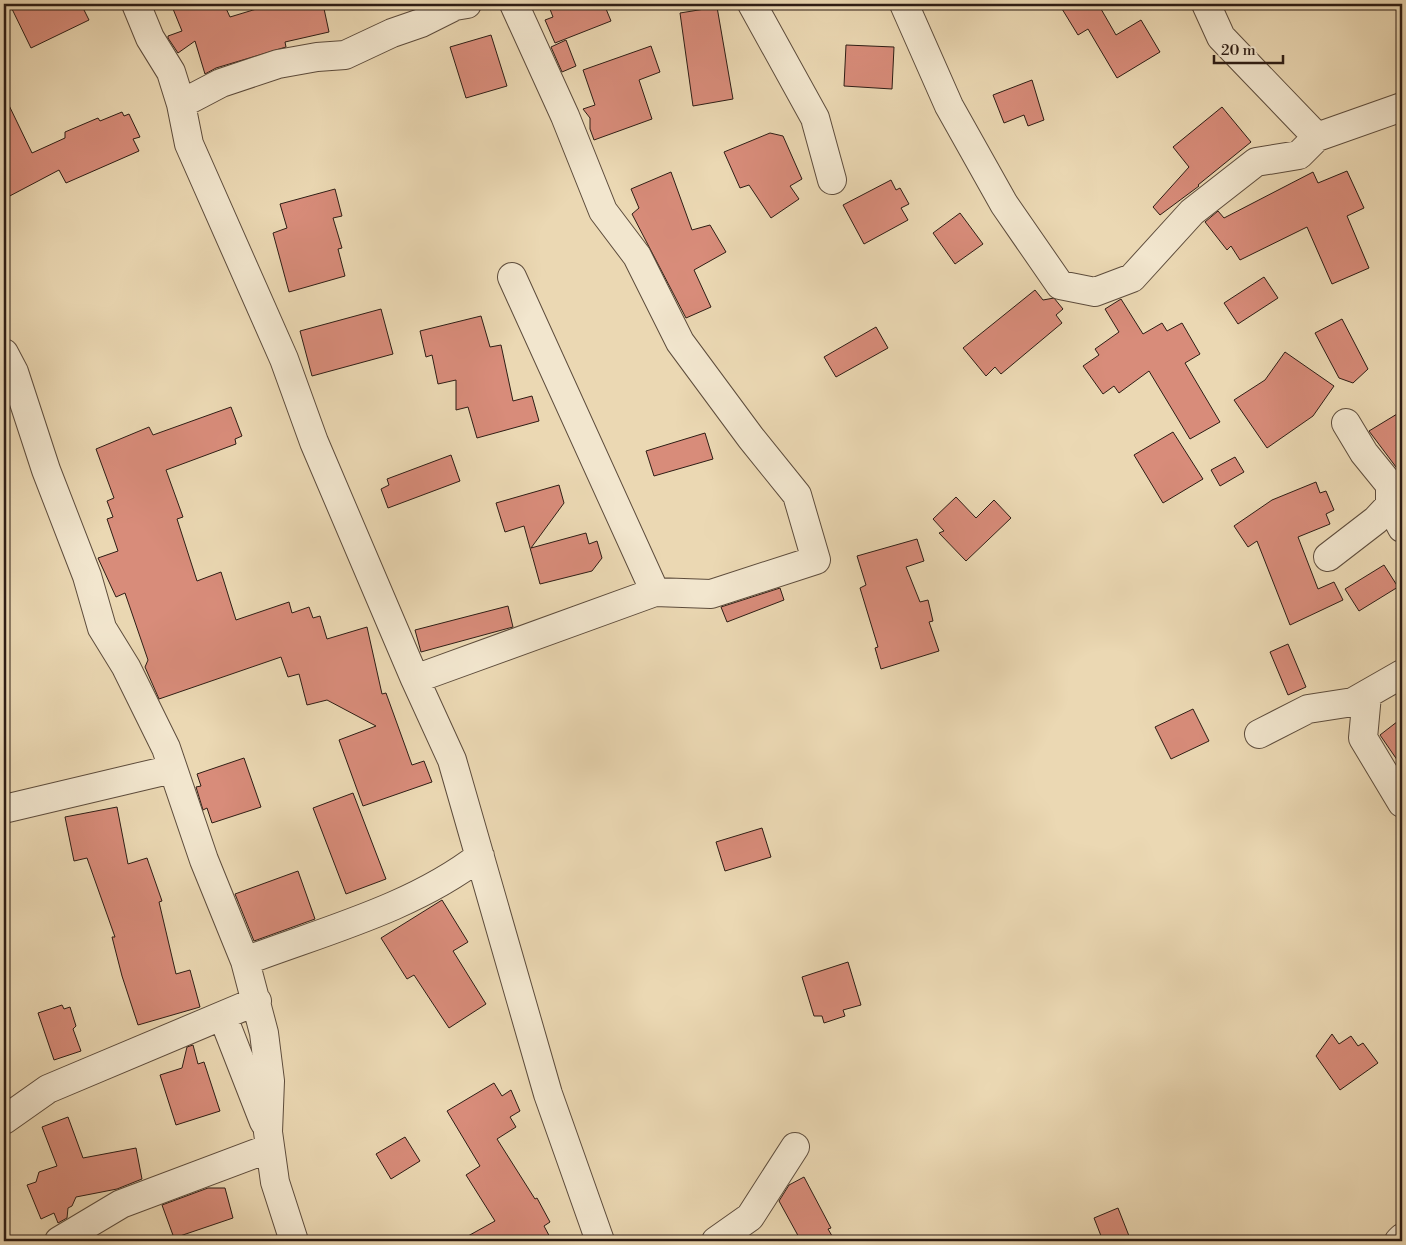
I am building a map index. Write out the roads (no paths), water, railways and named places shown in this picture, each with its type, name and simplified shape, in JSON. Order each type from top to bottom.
[{"type":"street","points":[[136,4],[150,38],[170,72],[181,104],[189,144],[284,359],[314,442],[414,679],[452,760],[548,1094],[600,1241]]},
{"type":"street","points":[[181,104],[221,83],[278,64],[317,57],[346,55],[455,6],[468,4]]},
{"type":"street","points":[[414,679],[655,592],[711,594],[816,560],[797,494],[751,438],[680,342],[637,256],[603,211],[565,116],[514,4]]},
{"type":"street","points":[[752,4],[815,118],[832,180]]},
{"type":"street","points":[[904,4],[954,115],[1004,204],[1060,285],[1094,292],[1132,278],[1192,212],[1256,162],[1299,155],[1317,137],[1402,107]]},
{"type":"street","points":[[1206,4],[1221,37],[1317,137]]},
{"type":"street","points":[[512,277],[655,592]]},
{"type":"street","points":[[4,353],[14,372],[46,470],[87,576],[102,628],[126,667],[150,714],[173,769],[204,860],[245,961],[264,1033],[270,1081],[269,1140],[275,1182],[294,1241]]},
{"type":"street","points":[[1328,557],[1376,520],[1396,517],[1390,485],[1364,453],[1346,423]]},
{"type":"street","points":[[1259,734],[1308,709],[1354,702],[1402,674]]},
{"type":"street","points":[[1367,695],[1363,738],[1402,803]]},
{"type":"street","points":[[4,809],[173,769]]},
{"type":"street","points":[[245,961],[418,896],[462,870],[480,856]]},
{"type":"street","points":[[4,1120],[48,1089],[223,1017],[257,1001]]},
{"type":"street","points":[[223,1017],[269,1140]]},
{"type":"street","points":[[59,1241],[121,1204],[269,1140]]},
{"type":"street","points":[[716,1241],[750,1217],[794,1147]]},
{"type":"street","points":[[1399,1241],[1402,1238]]}]
